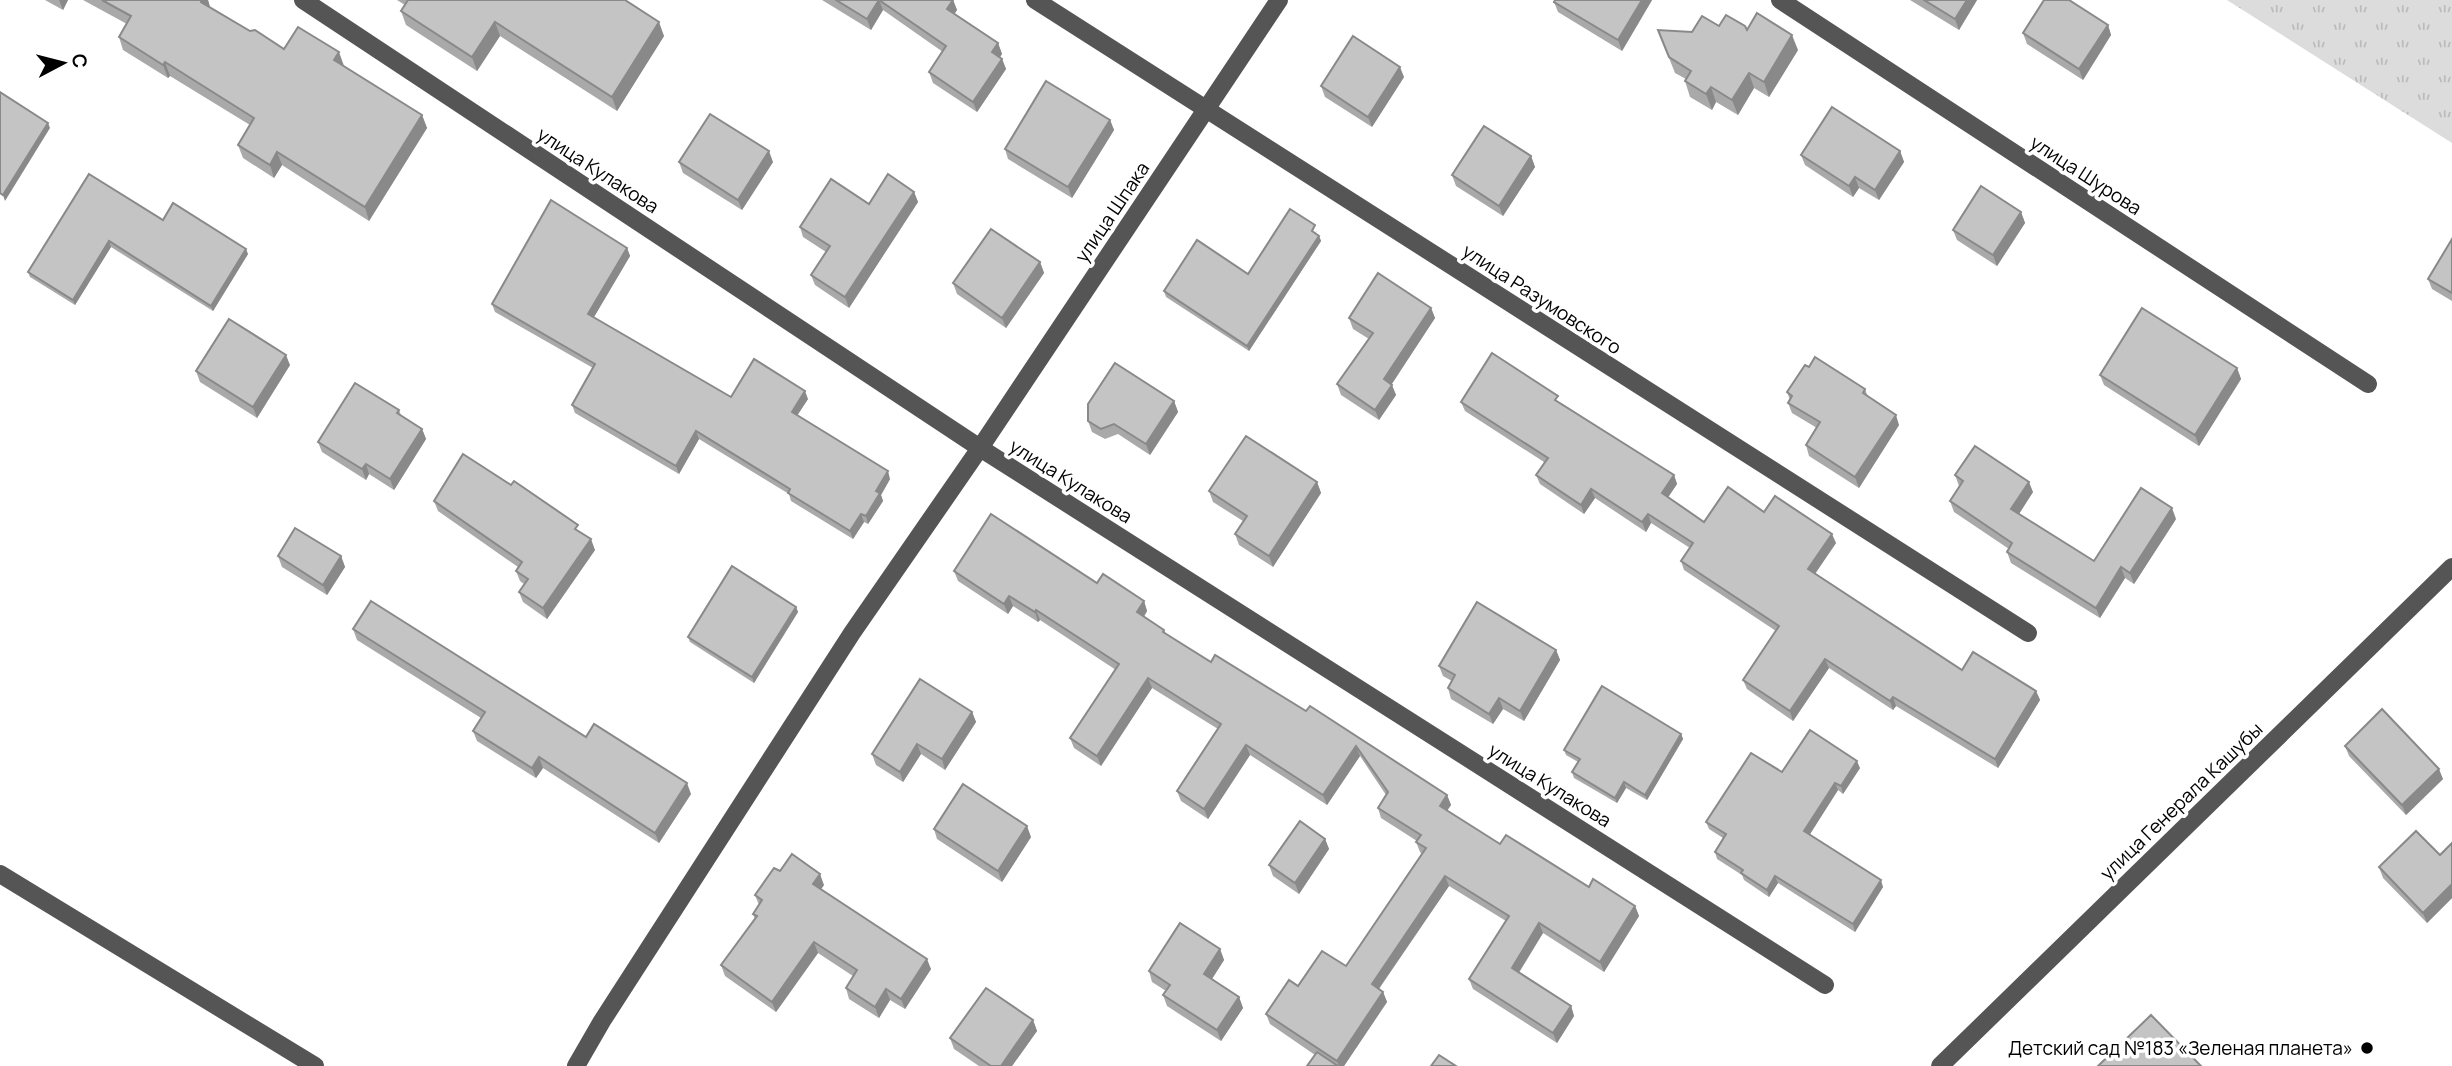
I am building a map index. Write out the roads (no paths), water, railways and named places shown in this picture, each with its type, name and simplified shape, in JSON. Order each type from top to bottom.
[{"type":"street","name":"улица Кулакова","points":[[303,0],[981,448],[1825,985]]},
{"type":"street","name":"улица Разумовского","points":[[1035,0],[2028,633]]},
{"type":"street","name":"улица Шпака","points":[[576,1066],[609,1009],[852,633],[981,448],[1279,0]]},
{"type":"street","name":"улица Шурова","points":[[1780,0],[2368,384]]},
{"type":"street","name":"улица Генерала Кашубы","points":[[1940,1066],[2452,567]]},
{"type":"street","points":[[0,874],[315,1066]]},
{"type":"place","name":"Детский сад №183 «Зеленая планета»","points":[[2367,1048]]}]
